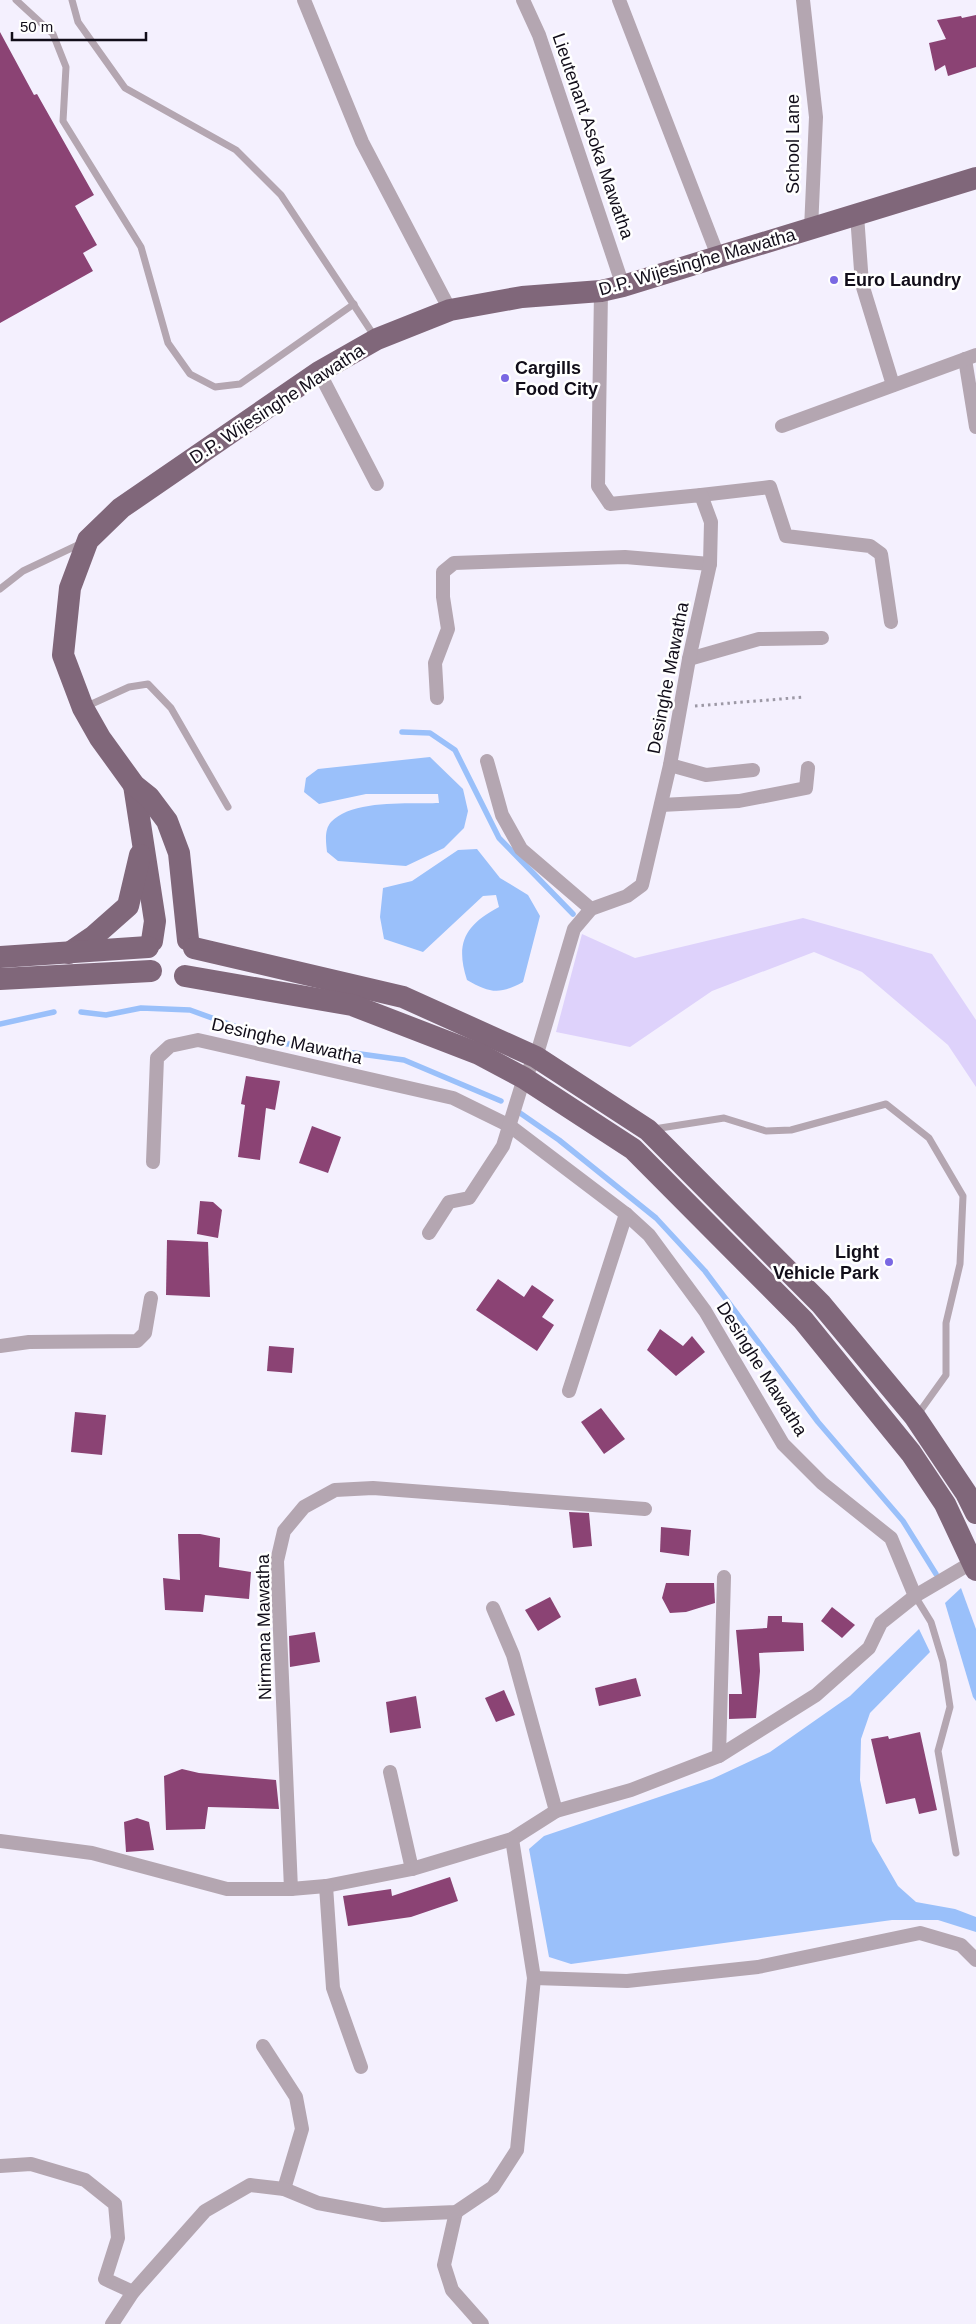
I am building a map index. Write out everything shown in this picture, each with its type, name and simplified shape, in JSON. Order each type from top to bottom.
[{"type":"main road","name":"D.P. Wijesinghe Mawatha","points":[[191,944],[179,853],[168,821],[149,797],[134,785],[100,738],[83,708],[63,656],[70,588],[88,540],[121,508],[319,372],[377,340],[450,310],[522,297],[600,291],[624,286],[976,178]]},
{"type":"main road","name":"D.P. Wijesinghe Mawatha","points":[[134,785],[155,921],[150,944]]},
{"type":"main road","points":[[68,953],[94,936],[128,906],[143,846]]},
{"type":"main road","points":[[0,957],[68,953],[150,944],[166,933],[182,935],[191,944],[403,997],[536,1057],[648,1130],[821,1304],[915,1418],[966,1493],[976,1513]]},
{"type":"main road","points":[[150,944],[147,960],[151,971],[164,980],[185,976],[352,1005],[479,1054],[524,1078],[633,1149],[803,1320],[911,1453],[945,1504],[975,1564]]},
{"type":"main road","points":[[185,976],[194,964],[191,944]]},
{"type":"main road","points":[[0,979],[151,971]]},
{"type":"street","points":[[304,0],[362,142],[450,310]]},
{"type":"street","name":"Lieutenant Asoka Mawatha","points":[[523,0],[539,35],[624,286]]},
{"type":"street","points":[[619,0],[718,256]]},
{"type":"street","name":"School Lane","points":[[803,0],[816,117],[810,229]]},
{"type":"street","points":[[858,215],[862,284],[893,385]]},
{"type":"street","points":[[600,291],[598,486],[610,504],[770,486],[786,536],[870,546],[881,554],[891,622]]},
{"type":"street","points":[[782,426],[971,357],[976,427]]},
{"type":"street","points":[[319,372],[377,484]]},
{"type":"street","name":"Desinghe Mawatha","points":[[591,909],[628,896],[642,885],[670,765],[689,659],[710,564],[711,522],[701,495]]},
{"type":"street","points":[[436,698],[435,663],[448,630],[443,597],[443,572],[454,563],[625,557],[710,564]]},
{"type":"street","points":[[689,659],[759,639],[822,638]]},
{"type":"street","points":[[429,1233],[449,1202],[469,1198],[503,1146],[524,1078],[536,1057],[574,929],[591,909],[521,849],[502,815],[487,761]]},
{"type":"street","points":[[670,765],[706,775],[753,770]]},
{"type":"street","points":[[661,805],[739,801],[806,788],[808,768]]},
{"type":"street","name":"Desinghe Mawatha","points":[[153,1162],[157,1058],[170,1046],[198,1040],[454,1098],[510,1126],[626,1214],[649,1235],[705,1310],[783,1444],[822,1484],[891,1538],[915,1596]]},
{"type":"street","points":[[570,1391],[626,1214]]},
{"type":"street","points":[[0,1346],[29,1342],[137,1341],[145,1334],[150,1298]]},
{"type":"street","name":"Nirmana Mawatha","points":[[291,1890],[278,1562],[284,1531],[304,1507],[335,1490],[373,1488],[645,1509]]},
{"type":"street","points":[[0,1841],[92,1852],[227,1889],[291,1890],[326,1886],[412,1870],[512,1839],[556,1811],[631,1790],[719,1756],[816,1695],[869,1648],[881,1623],[915,1596],[975,1564]]},
{"type":"street","points":[[719,1756],[724,1577]]},
{"type":"street","points":[[493,1608],[513,1655],[556,1811]]},
{"type":"street","points":[[390,1772],[412,1870]]},
{"type":"street","points":[[112,2324],[133,2292],[205,2211],[250,2185],[284,2189],[318,2203],[383,2215],[456,2212],[493,2187],[517,2150],[534,1978],[512,1839]]},
{"type":"street","points":[[326,1886],[333,1988],[361,2067]]},
{"type":"street","points":[[534,1978],[627,1981],[758,1967],[920,1933],[961,1945],[976,1960]]},
{"type":"street","points":[[263,2046],[296,2097],[302,2129],[284,2189]]},
{"type":"street","points":[[0,2166],[31,2164],[84,2180],[114,2204],[118,2238],[105,2279],[133,2292]]},
{"type":"street","points":[[456,2212],[444,2265],[452,2290],[482,2324]]},
{"type":"lane","points":[[16,0],[53,34],[66,67],[63,121],[141,247],[168,343],[190,374],[214,387],[240,384],[354,304]]},
{"type":"lane","points":[[72,0],[78,22],[125,88],[236,150],[281,195],[377,340]]},
{"type":"lane","points":[[0,589],[23,571],[88,540]]},
{"type":"lane","points":[[83,708],[129,687],[148,684],[171,708],[228,807]]},
{"type":"lane","points":[[648,1130],[724,1118],[766,1131],[791,1130],[886,1104],[929,1138],[963,1196],[960,1254],[946,1323],[946,1375],[915,1418]]},
{"type":"lane","points":[[915,1596],[931,1622],[944,1671],[950,1707],[938,1751],[956,1853]]},
{"type":"path","points":[[680,708],[805,697]]},
{"type":"shaded area","points":[[803,918],[932,954],[976,1020],[976,1087],[948,1045],[862,972],[814,952],[712,991],[630,1047],[556,1032],[582,934],[635,958]]},
{"type":"water","points":[[430,757],[463,789],[468,811],[464,828],[444,848],[406,866],[338,861],[327,852],[327,829],[331,822],[340,815],[353,809],[382,804],[439,803],[438,794],[366,794],[319,804],[304,792],[306,778],[318,769]]},
{"type":"water","points":[[477,849],[500,878],[528,895],[540,916],[523,982],[501,991],[488,990],[467,980],[462,956],[463,945],[471,928],[487,914],[499,907],[496,895],[483,896],[423,952],[384,939],[380,917],[383,888],[412,881],[458,850]]},
{"type":"water","points":[[961,1588],[976,1629],[976,1701],[973,1697],[945,1603]]},
{"type":"water","points":[[919,1629],[930,1652],[870,1713],[861,1739],[860,1780],[872,1841],[898,1886],[916,1902],[955,1909],[976,1917],[976,1932],[938,1920],[892,1920],[571,1964],[549,1957],[529,1849],[544,1836],[712,1779],[770,1752],[850,1696]]},
{"type":"building","points":[[976,15],[976,67],[948,76],[945,65],[935,71],[929,43],[946,39],[937,20]]},
{"type":"building","points":[[0,32],[34,95],[37,94],[94,195],[75,206],[97,245],[83,253],[93,271],[0,323]]},
{"type":"building","points":[[246,1076],[280,1081],[275,1110],[266,1108],[260,1160],[238,1157],[245,1105],[241,1104]]},
{"type":"building","points":[[312,1126],[341,1137],[328,1173],[299,1163]]},
{"type":"building","points":[[200,1201],[213,1202],[222,1210],[218,1238],[197,1234]]},
{"type":"building","points":[[167,1240],[208,1242],[210,1297],[166,1295]]},
{"type":"building","points":[[498,1279],[524,1297],[532,1285],[554,1300],[542,1317],[554,1325],[537,1351],[476,1310]]},
{"type":"building","points":[[660,1329],[683,1346],[692,1336],[705,1352],[676,1376],[647,1350]]},
{"type":"building","points":[[269,1346],[294,1348],[292,1373],[267,1371]]},
{"type":"building","points":[[601,1408],[625,1439],[604,1454],[581,1422]]},
{"type":"building","points":[[75,1412],[106,1415],[102,1455],[71,1452]]},
{"type":"building","points":[[569,1512],[589,1513],[592,1546],[573,1548]]},
{"type":"building","points":[[661,1527],[691,1530],[689,1556],[660,1552]]},
{"type":"building","points":[[178,1534],[200,1534],[220,1538],[219,1567],[251,1572],[249,1599],[205,1595],[203,1612],[165,1610],[163,1578],[180,1580]]},
{"type":"building","points":[[666,1583],[714,1583],[715,1603],[686,1612],[670,1613],[662,1598]]},
{"type":"building","points":[[550,1597],[561,1617],[538,1631],[525,1610]]},
{"type":"building","points":[[832,1607],[855,1625],[842,1638],[821,1621]]},
{"type":"building","points":[[768,1616],[782,1616],[782,1622],[803,1623],[804,1651],[759,1653],[760,1671],[756,1718],[729,1719],[729,1694],[742,1694],[736,1630],[767,1628]]},
{"type":"building","points":[[315,1632],[320,1662],[290,1667],[289,1636]]},
{"type":"building","points":[[636,1678],[641,1696],[599,1706],[595,1688]]},
{"type":"building","points":[[504,1690],[515,1715],[496,1722],[485,1698]]},
{"type":"building","points":[[416,1696],[421,1728],[390,1733],[386,1702]]},
{"type":"building","points":[[920,1732],[937,1810],[919,1814],[915,1798],[886,1804],[871,1739],[888,1736],[889,1739]]},
{"type":"building","points":[[182,1769],[199,1773],[276,1780],[279,1809],[208,1807],[205,1829],[166,1830],[164,1776]]},
{"type":"building","points":[[137,1818],[149,1822],[154,1850],[126,1852],[124,1822]]},
{"type":"building","points":[[450,1877],[458,1901],[411,1917],[348,1926],[343,1896],[391,1889],[392,1896]]},
{"type":"waterway","points":[[402,732],[430,733],[455,750],[499,838],[573,914]]},
{"type":"waterway","points":[[81,1012],[106,1015],[141,1008],[190,1010],[281,1043],[404,1060],[501,1101]]},
{"type":"waterway","points":[[0,1024],[54,1012]]},
{"type":"waterway","points":[[520,1113],[559,1140],[656,1218],[705,1271],[818,1422],[903,1521],[936,1574]]},
{"type":"place","name":"Euro Laundry","points":[[834,280]]},
{"type":"place","name":"Cargills Food City","points":[[505,378]]},
{"type":"place","name":"Light Vehicle Park","points":[[889,1262]]}]
